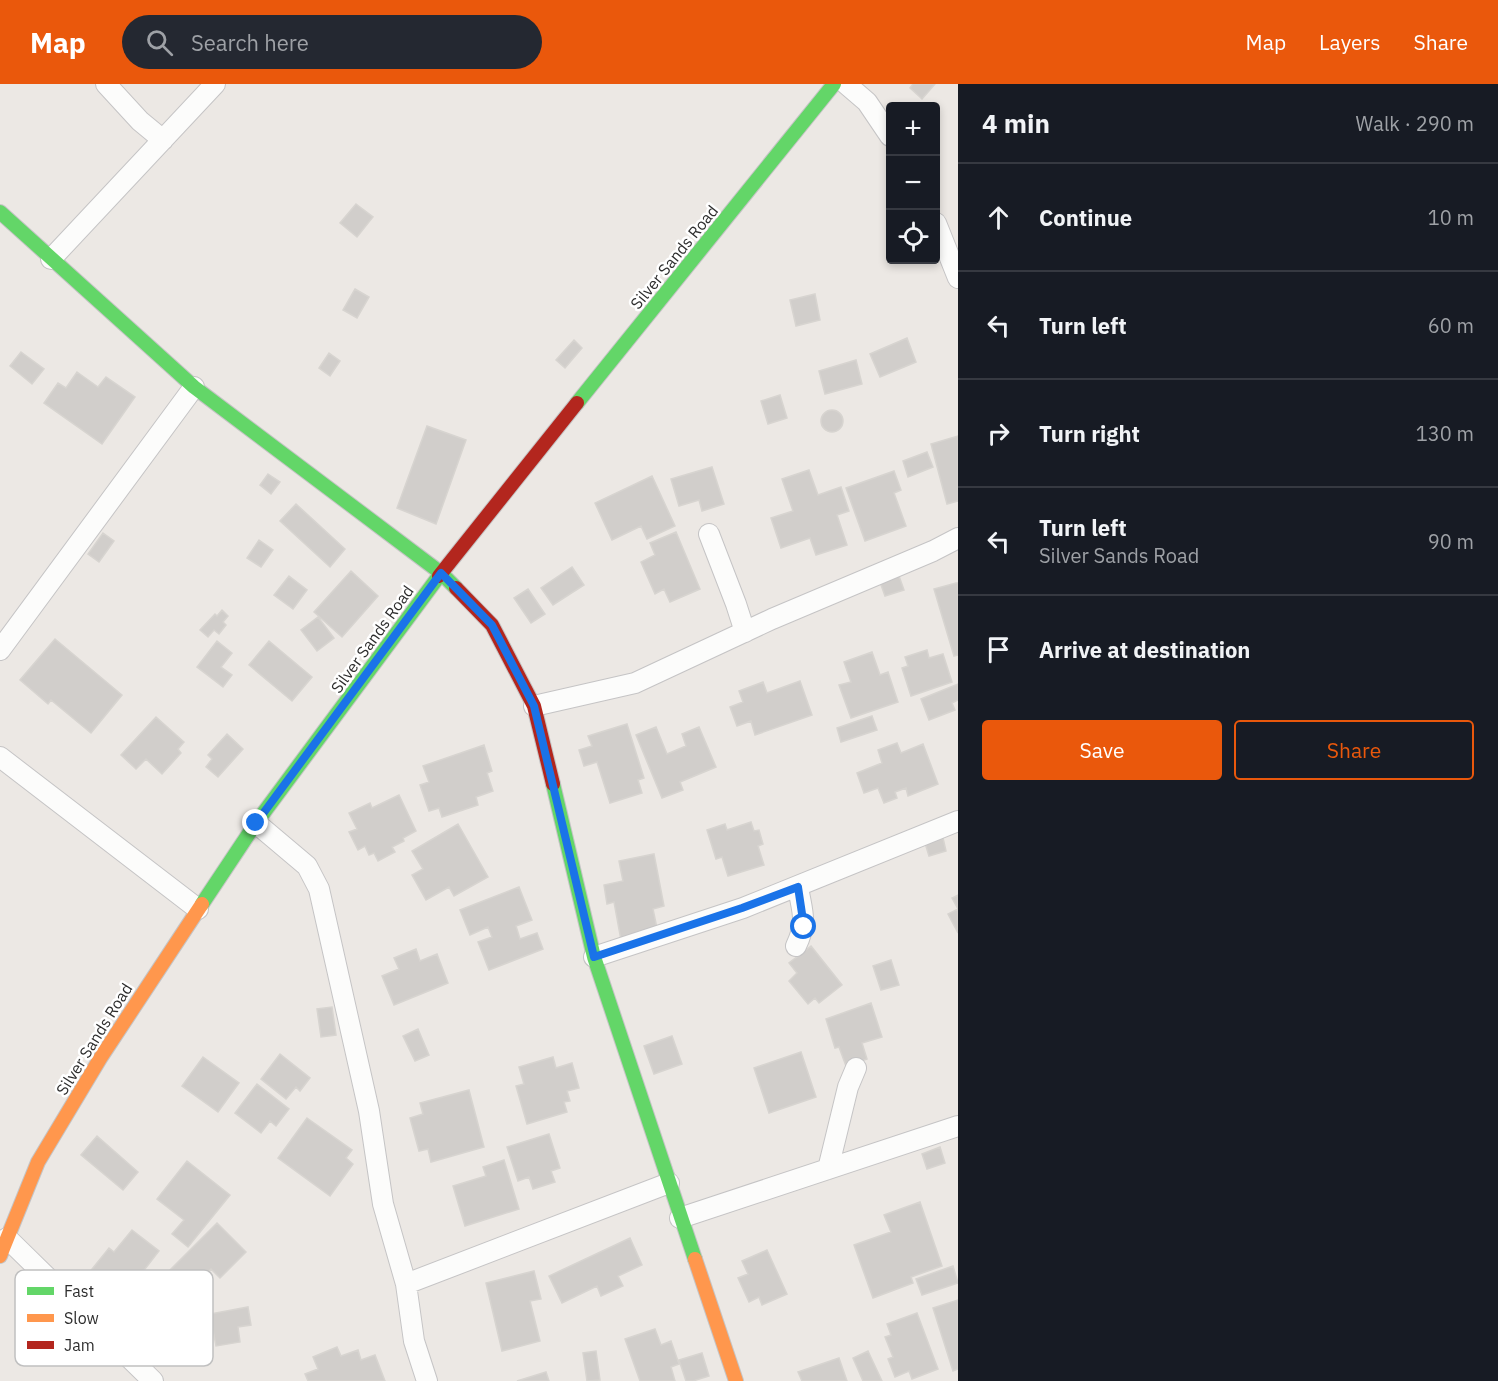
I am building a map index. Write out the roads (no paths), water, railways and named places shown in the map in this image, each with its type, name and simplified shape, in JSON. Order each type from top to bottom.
[{"type":"street","points":[[106,84],[140,121],[163,140]]},
{"type":"street","points":[[51,260],[215,84]]},
{"type":"street","name":"Silver Sands Road","points":[[4,1247],[38,1162],[100,1057],[256,823],[441,573],[834,84]]},
{"type":"street","points":[[846,84],[867,102],[886,129]]},
{"type":"street","points":[[2,217],[194,387],[441,573],[492,625],[534,706],[594,957],[736,1381]]},
{"type":"street","points":[[940,233],[958,278]]},
{"type":"street","points":[[0,650],[194,387]]},
{"type":"street","points":[[709,534],[736,604],[744,632]]},
{"type":"street","points":[[534,706],[635,683],[744,632],[958,538]]},
{"type":"street","points":[[0,757],[198,909]]},
{"type":"street","points":[[594,957],[742,908],[958,821]]},
{"type":"street","points":[[256,823],[307,866],[319,889],[369,1111],[383,1204],[406,1284],[414,1341],[427,1381]]},
{"type":"street","points":[[796,946],[804,927],[798,887]]},
{"type":"street","points":[[828,1169],[845,1097],[856,1068]]},
{"type":"street","points":[[680,1218],[958,1126]]},
{"type":"street","points":[[406,1284],[669,1183]]},
{"type":"street","points":[[4,1247],[30,1270]]},
{"type":"street","points":[[136,1366],[153,1381]]}]
